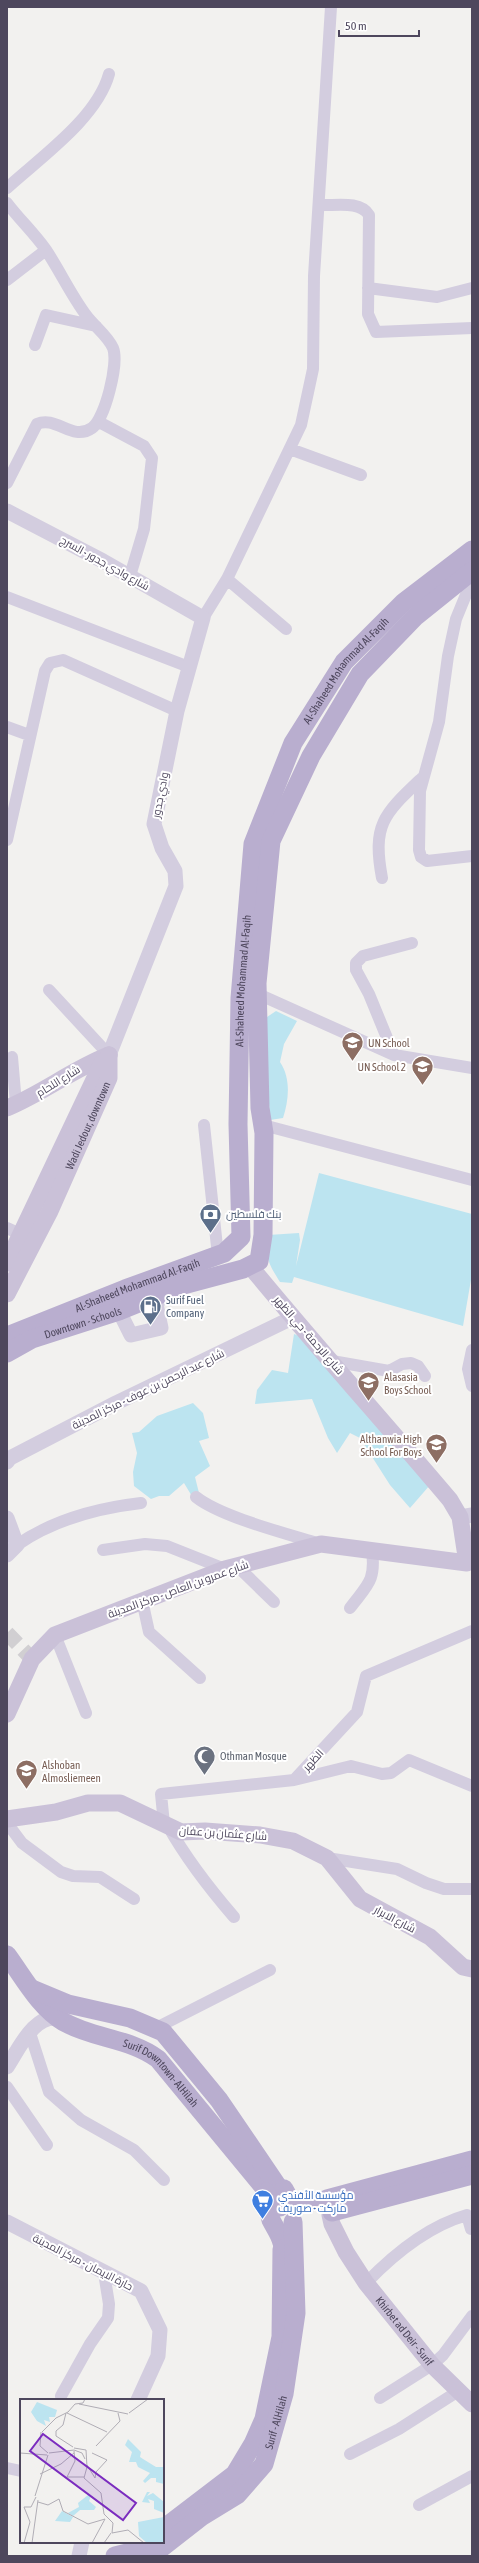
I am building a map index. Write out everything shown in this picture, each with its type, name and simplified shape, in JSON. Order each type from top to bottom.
[{"type":"main road","name":"Al-Shaheed Mohammad Al-Faqih","points":[[7,1336],[125,1289],[221,1254],[238,1241],[242,1234],[238,1124],[240,998],[253,844],[293,743],[344,662],[404,602],[472,550]]},
{"type":"main road","name":"Al-Shaheed Mohammad Al-Faqih","points":[[175,1288],[250,1266],[260,1261],[262,1247],[264,1184],[263,1125],[260,1108],[258,994],[271,841],[311,756],[360,674],[416,616],[472,571]]},
{"type":"main road","name":"شارع اللحام","points":[[12,1106],[28,1100],[81,1066],[109,1055]]},
{"type":"main road","name":"Wadi Jedour, downtown","points":[[7,1263],[13,1231],[102,1063],[109,1055]]},
{"type":"main road","name":"Wadi Jedour, downtown","points":[[7,1294],[50,1211],[110,1078],[109,1055]]},
{"type":"main road","points":[[221,1254],[246,1246],[252,1255],[250,1266]]},
{"type":"main road","name":"شارع الرحمة - حي الظهر","points":[[250,1266],[292,1318],[332,1361],[450,1500],[466,1516],[470,1566]]},
{"type":"main road","name":"Downtown - Schools","points":[[7,1353],[32,1339],[119,1311],[175,1288]]},
{"type":"main road","points":[[119,1311],[117,1301],[125,1289]]},
{"type":"main road","name":"شارع عمرو بن العاص - مركز المدينة","points":[[7,1714],[32,1660],[55,1635],[142,1600],[231,1567],[321,1544],[372,1550],[470,1566]]},
{"type":"main road","name":"شارع عثمان بن عفان","points":[[7,1819],[56,1812],[88,1803],[115,1802],[125,1804],[181,1832],[206,1830],[260,1835],[293,1841],[327,1858]]},
{"type":"main road","name":"شارع الابرار","points":[[327,1858],[360,1900],[430,1938],[464,1967],[472,1969]]},
{"type":"main road","name":"Surif Downtown- AlHilah","points":[[7,1955],[47,2009],[61,2019],[77,2028],[138,2046],[158,2059],[266,2192],[290,2219]]},
{"type":"main road","name":"Surif Downtown- AlHilah","points":[[31,1988],[68,2004],[130,2018],[156,2028],[174,2043],[219,2100],[265,2164]]},
{"type":"main road","points":[[266,2192],[271,2203],[271,2220],[279,2231],[290,2219],[472,2160]]},
{"type":"main road","points":[[265,2164],[290,2219]]},
{"type":"main road","points":[[265,2164],[273,2172],[292,2200],[300,2204],[322,2209]]},
{"type":"main road","points":[[290,2219],[301,2218],[322,2209],[472,2175]]},
{"type":"main road","name":"Khirbet ad Deir - Surif","points":[[322,2209],[329,2232],[346,2252],[366,2283],[432,2365],[460,2390],[472,2404]]},
{"type":"main road","name":"Surif - AlHilah","points":[[164,2528],[235,2474],[253,2444],[264,2419],[281,2337],[290,2219]]},
{"type":"main road","name":"Surif - AlHilah","points":[[151,2556],[201,2517],[237,2495],[264,2464],[284,2394],[296,2312],[290,2219]]},
{"type":"main road","points":[[115,2556],[135,2550],[145,2543]]},
{"type":"street","points":[[203,618],[227,580],[301,425],[314,369],[314,283],[331,7]]},
{"type":"street","points":[[7,188],[86,116],[102,96],[110,74]]},
{"type":"street","points":[[7,203],[46,250],[86,315],[112,347],[115,359],[104,411],[99,422],[88,430],[80,433],[70,431],[48,422],[38,424],[7,483]]},
{"type":"street","points":[[320,205],[357,206],[367,212],[370,222],[368,314],[376,332],[472,328]]},
{"type":"street","points":[[7,280],[46,250]]},
{"type":"street","points":[[368,288],[437,297],[472,288]]},
{"type":"street","points":[[35,345],[46,315],[96,326]]},
{"type":"street","points":[[99,422],[144,446],[152,458],[144,529],[130,576]]},
{"type":"street","points":[[290,449],[361,475]]},
{"type":"street","name":"شارع وادي جدور - السرج","points":[[7,511],[130,576],[203,618]]},
{"type":"street","points":[[227,580],[286,629]]},
{"type":"street","points":[[472,580],[456,619],[448,656],[439,722],[422,778],[419,803],[419,850],[421,856],[427,861],[472,856]]},
{"type":"street","points":[[7,597],[189,667]]},
{"type":"street","name":"وادي جدور","points":[[109,1055],[176,886],[175,871],[162,848],[154,824],[177,711],[203,618]]},
{"type":"street","points":[[7,840],[29,736],[46,668],[57,660],[63,660],[177,711]]},
{"type":"street","points":[[7,727],[29,736]]},
{"type":"street","points":[[382,878],[377,852],[380,827],[392,807],[422,778]]},
{"type":"street","points":[[394,1055],[356,965],[364,956],[412,943]]},
{"type":"street","points":[[49,990],[109,1055]]},
{"type":"street","points":[[258,994],[394,1055],[472,1068]]},
{"type":"street","points":[[12,1057],[12,1106]]},
{"type":"street","points":[[204,1125],[221,1254]]},
{"type":"street","points":[[263,1125],[472,1180]]},
{"type":"street","points":[[119,1311],[128,1333],[134,1335],[160,1325],[156,1304],[175,1288]]},
{"type":"street","name":"شارع عبد الرحمن بن عوف - مركز المدينة","points":[[7,1462],[17,1455],[116,1402],[292,1318]]},
{"type":"street","points":[[472,1350],[468,1369],[472,1386]]},
{"type":"street","points":[[332,1361],[389,1371],[402,1364],[411,1363],[418,1366],[425,1376]]},
{"type":"street","points":[[196,1497],[207,1504],[262,1526],[321,1544]]},
{"type":"street","points":[[7,1518],[12,1550],[58,1522],[110,1507],[141,1503]]},
{"type":"street","points":[[103,1550],[145,1544],[167,1546],[231,1567],[274,1602]]},
{"type":"street","points":[[350,1608],[368,1588],[374,1568],[372,1550]]},
{"type":"street","points":[[142,1600],[149,1632],[200,1678]]},
{"type":"street","name":"الظهر","points":[[294,1780],[357,1712],[366,1676],[472,1631]]},
{"type":"street","points":[[55,1635],[86,1713]]},
{"type":"street","name":"الظهر","points":[[294,1780],[351,1766],[382,1774],[391,1773],[409,1760],[472,1786]]},
{"type":"street","name":"شارع عثمان بن عفان","points":[[166,1825],[161,1794],[294,1780]]},
{"type":"street","points":[[7,1823],[22,1843],[61,1872],[73,1876],[100,1877],[134,1899]]},
{"type":"street","points":[[166,1825],[182,1852],[204,1883],[234,1917]]},
{"type":"street","points":[[327,1858],[397,1869],[426,1883],[444,1888],[472,1889]]},
{"type":"street","points":[[156,2028],[270,1970]]},
{"type":"street","points":[[7,2067],[30,2033],[48,2017],[61,2019]]},
{"type":"street","points":[[30,2033],[49,2092],[81,2120],[134,2150],[164,2180]]},
{"type":"street","points":[[7,2087],[47,2145]]},
{"type":"street","points":[[366,2283],[406,2245],[454,2219],[467,2215],[471,2229]]},
{"type":"street","name":"حارة الايمان - مركز المدينة","points":[[7,2222],[141,2291],[160,2330],[158,2356],[138,2399]]},
{"type":"street","points":[[61,2396],[90,2344],[108,2318],[109,2304],[104,2273]]},
{"type":"street","points":[[380,2398],[432,2365],[443,2356],[472,2316]]},
{"type":"street","points":[[350,2454],[399,2428],[460,2390]]},
{"type":"street","points":[[7,2468],[20,2471]]},
{"type":"street","points":[[420,2505],[472,2476]]},
{"type":"street","points":[[79,2556],[82,2543]]},
{"type":"shaded area","points":[[276,1011],[297,1021],[284,1044],[280,1062],[286,1075],[288,1089],[287,1104],[283,1118],[270,1120],[264,1019]]},
{"type":"shaded area","points":[[319,1173],[472,1214],[472,1274],[463,1326],[294,1277],[292,1283],[280,1282],[268,1260],[268,1235],[299,1233],[300,1240],[296,1266]]},
{"type":"shaded area","points":[[294,1334],[299,1336],[430,1485],[410,1508],[390,1485],[360,1438],[350,1433],[337,1453],[328,1438],[312,1399],[255,1404],[257,1390],[272,1370],[288,1373]]},
{"type":"shaded area","points":[[193,1403],[203,1413],[209,1438],[199,1441],[210,1466],[195,1477],[199,1493],[193,1498],[184,1483],[169,1496],[159,1496],[151,1499],[134,1486],[133,1472],[137,1453],[132,1433],[139,1432],[157,1416]]},
{"type":"tunnel","points":[[7,1633],[32,1659]]},
{"type":"place","name":"UN School","points":[[352,1062]]},
{"type":"place","name":"UN School 2","points":[[422,1086]]},
{"type":"place","name":"بنك فلسطين","points":[[210,1234]]},
{"type":"place","name":"Surif Fuel Company","points":[[150,1326]]},
{"type":"place","name":"Alasasia Boys School","points":[[368,1402]]},
{"type":"place","name":"Althanwia High School For Boys","points":[[437,1464]]},
{"type":"place","name":"Othman Mosque","points":[[204,1776]]},
{"type":"place","name":"Alshoban Almosliemeen","points":[[26,1790]]},
{"type":"place","name":"مؤسسة الأفندي ماركت - صوريف","points":[[263,2220]]}]
